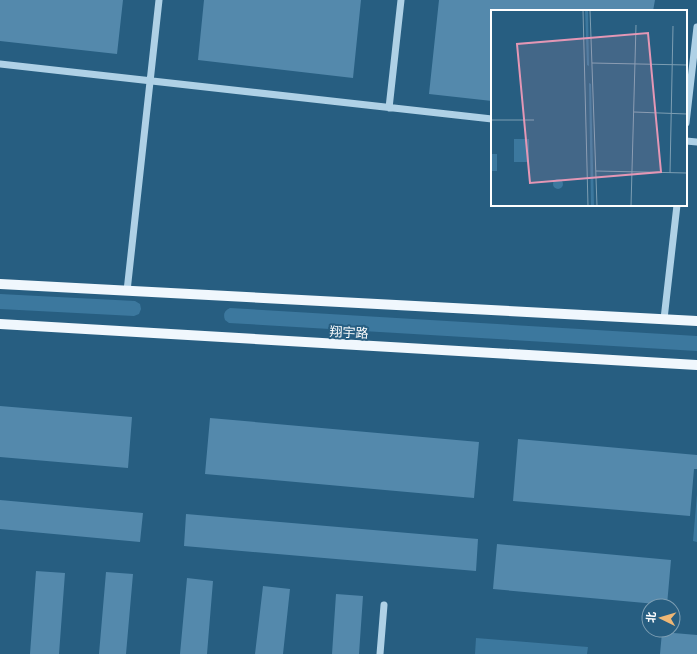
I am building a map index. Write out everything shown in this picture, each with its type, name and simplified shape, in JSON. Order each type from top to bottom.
[{"type":"main road","points":[[0,284],[697,321]]},
{"type":"main road","name":"翔宇路","points":[[0,324],[697,366]]},
{"type":"street","points":[[126,291],[159,0]]},
{"type":"street","points":[[389,108],[401,0]]},
{"type":"street","points":[[687,114],[697,27]]},
{"type":"street","points":[[0,64],[491,119]]},
{"type":"street","points":[[687,141],[697,142]]},
{"type":"street","points":[[664,319],[677,206]]},
{"type":"street","points":[[380,654],[384,605]]},
{"type":"shaded area","points":[[0,294],[135,301],[140,304],[141,309],[139,314],[134,316],[0,309]]},
{"type":"shaded area","points":[[230,308],[697,336],[697,351],[229,323],[225,320],[224,314],[226,310]]},
{"type":"shaded area","points":[[697,494],[697,542],[693,541]]},
{"type":"shaded area","points":[[476,638],[588,647],[587,654],[475,654]]},
{"type":"building","points":[[0,0],[123,0],[117,54],[0,41]]},
{"type":"building","points":[[204,0],[361,0],[353,78],[198,60]]},
{"type":"building","points":[[439,0],[655,0],[653,10],[491,10],[491,101],[429,94]]},
{"type":"building","points":[[0,406],[132,417],[128,468],[0,457]]},
{"type":"building","points":[[210,418],[479,442],[474,498],[205,474]]},
{"type":"building","points":[[518,439],[697,455],[697,469],[694,469],[690,516],[513,501]]},
{"type":"building","points":[[0,500],[143,513],[140,542],[0,529]]},
{"type":"building","points":[[186,514],[478,539],[476,571],[184,546]]},
{"type":"building","points":[[497,544],[671,560],[668,598],[641,598],[641,603],[493,589]]},
{"type":"building","points":[[36,571],[65,573],[59,654],[30,654]]},
{"type":"building","points":[[106,572],[133,574],[126,654],[99,654]]},
{"type":"building","points":[[187,578],[213,581],[207,654],[180,654]]},
{"type":"building","points":[[263,586],[290,589],[283,654],[255,654]]},
{"type":"building","points":[[336,594],[363,596],[359,654],[332,654]]},
{"type":"building","points":[[681,634],[697,635],[697,654],[660,654],[661,638],[681,638]]}]
